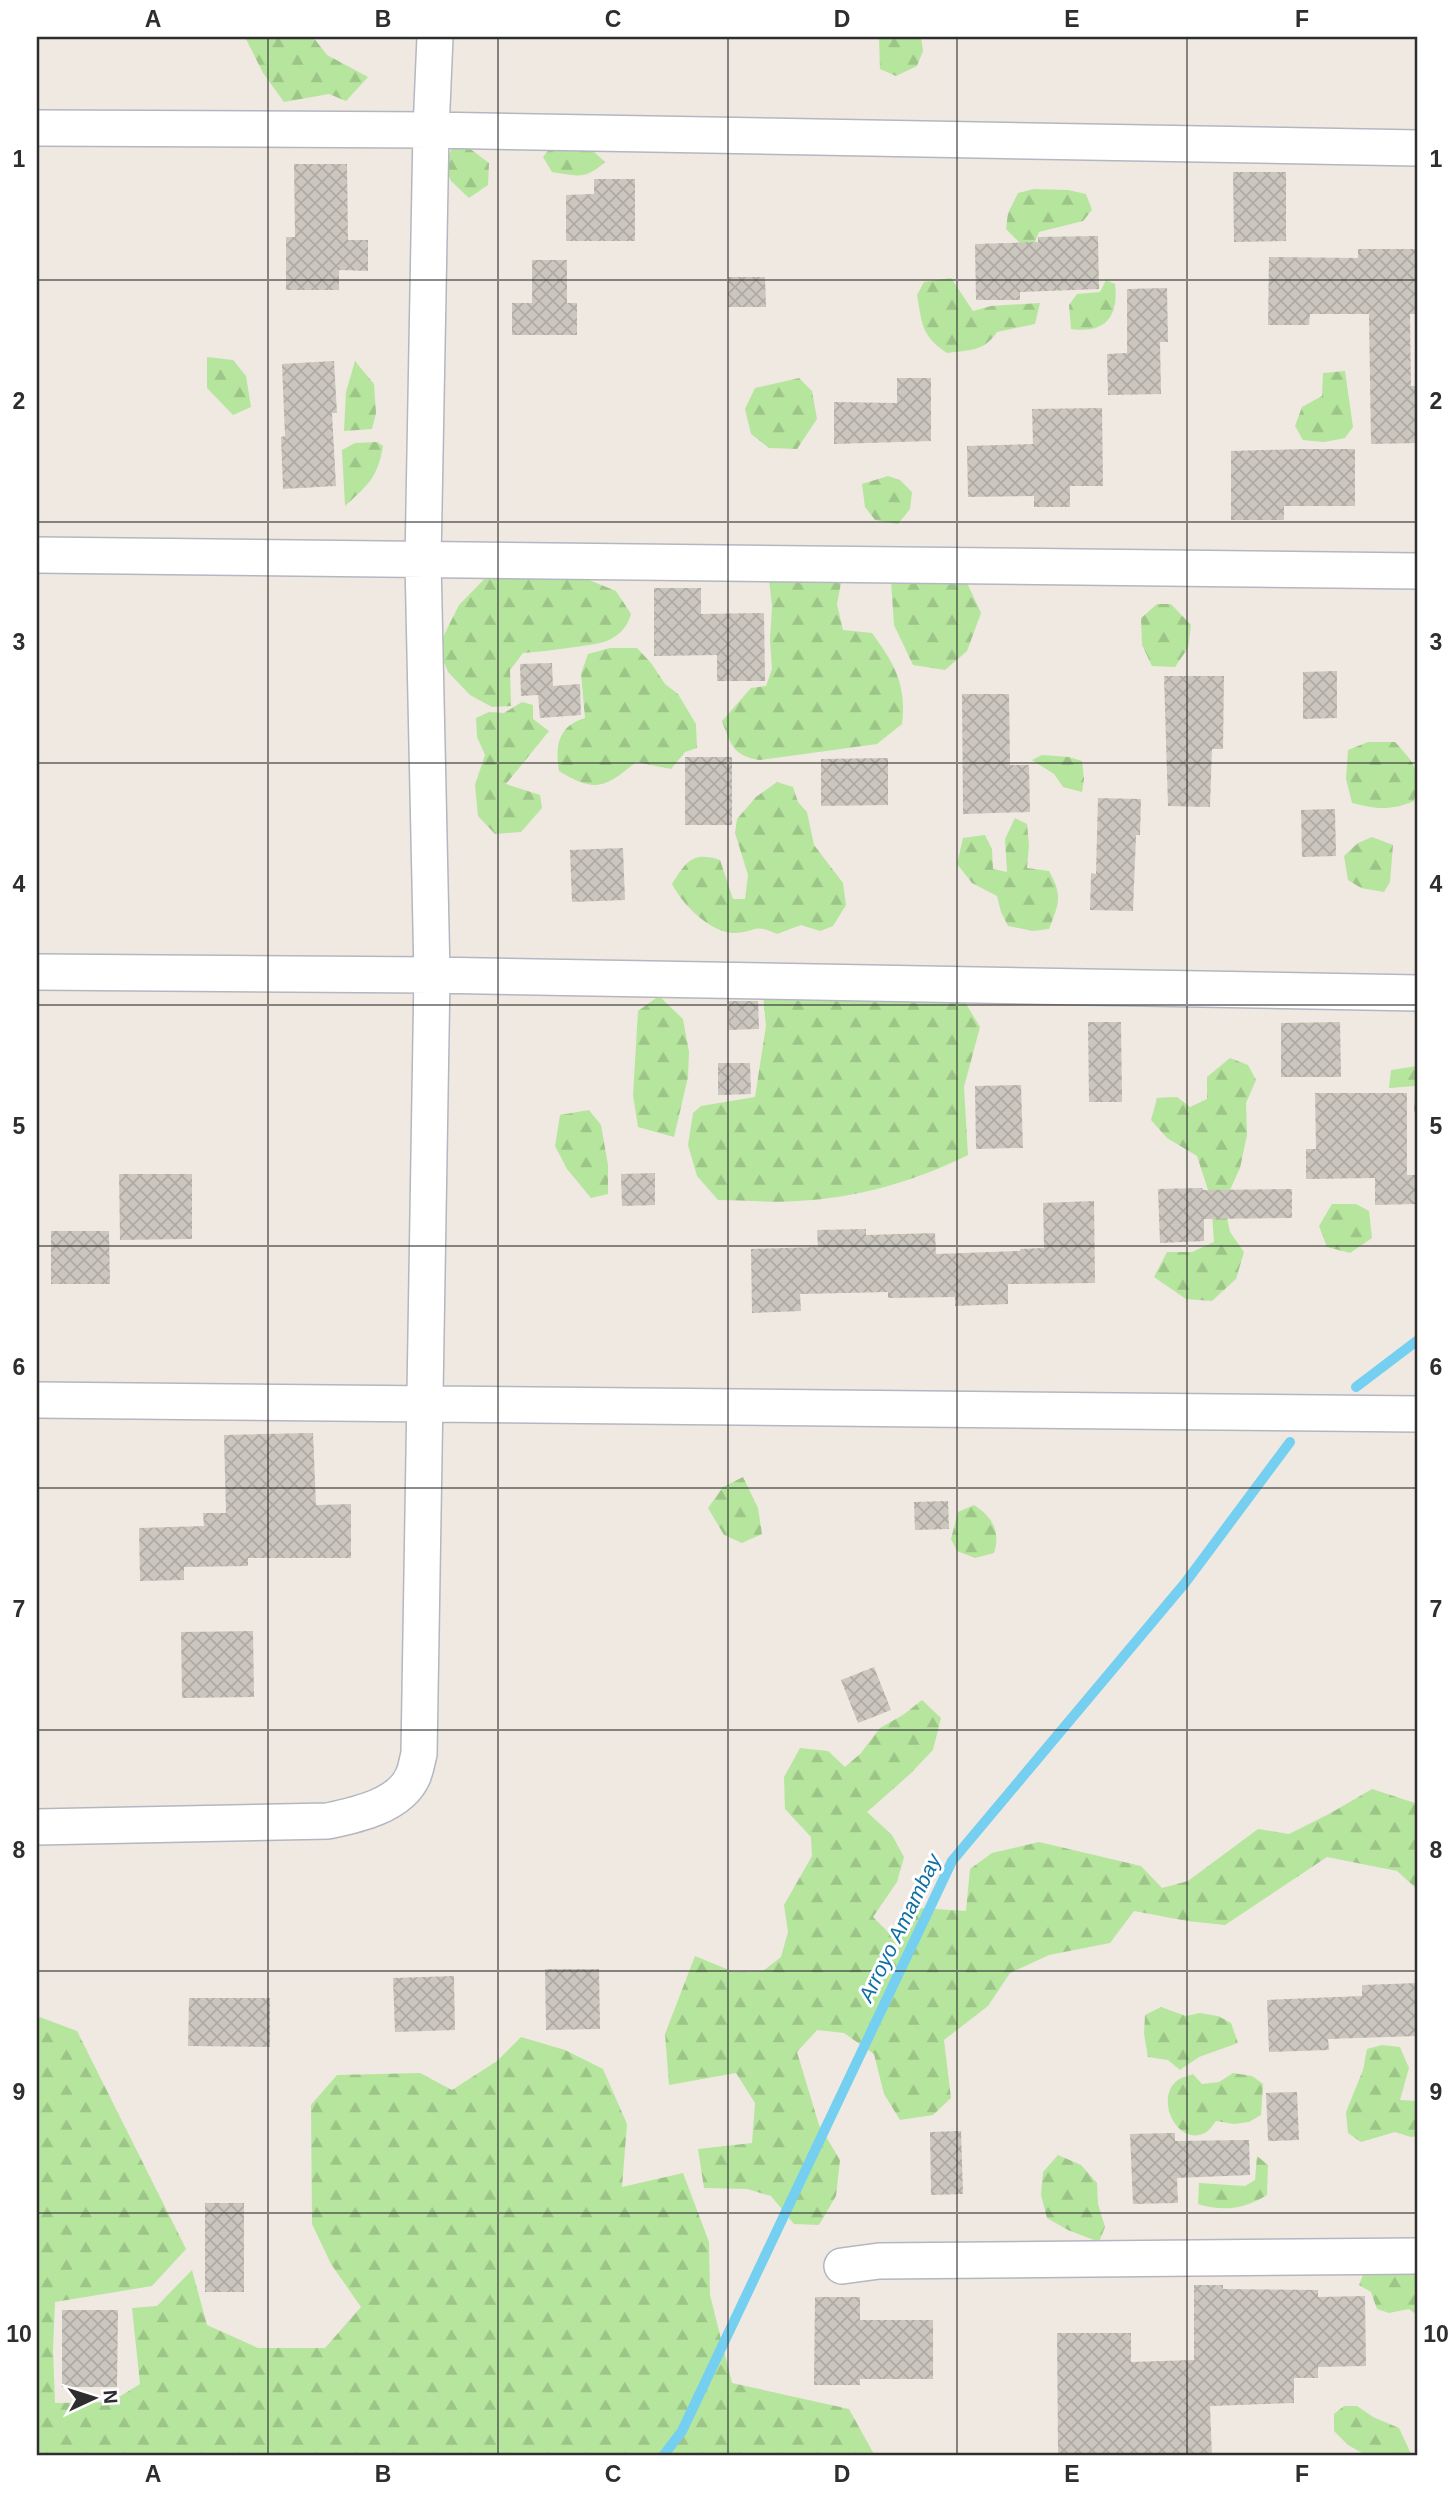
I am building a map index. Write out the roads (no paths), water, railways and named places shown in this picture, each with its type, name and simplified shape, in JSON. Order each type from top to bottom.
[{"type":"street","points":[[37,1827],[328,1821],[357,1815],[390,1802],[412,1778],[419,1754],[432,975],[423,561],[435,37]]},
{"type":"street","points":[[37,128],[431,130],[1418,148]]},
{"type":"street","points":[[37,555],[1418,571]]},
{"type":"street","points":[[37,972],[432,975],[1418,993]]},
{"type":"street","points":[[37,1400],[1418,1414]]},
{"type":"street","points":[[842,2266],[879,2261],[1418,2256]]},
{"type":"waterway","name":"Arroyo Amambay","points":[[1356,1387],[1418,1340]]},
{"type":"waterway","name":"Arroyo Amambay","points":[[663,2456],[682,2431],[952,1861],[1185,1583],[1290,1442]]}]
